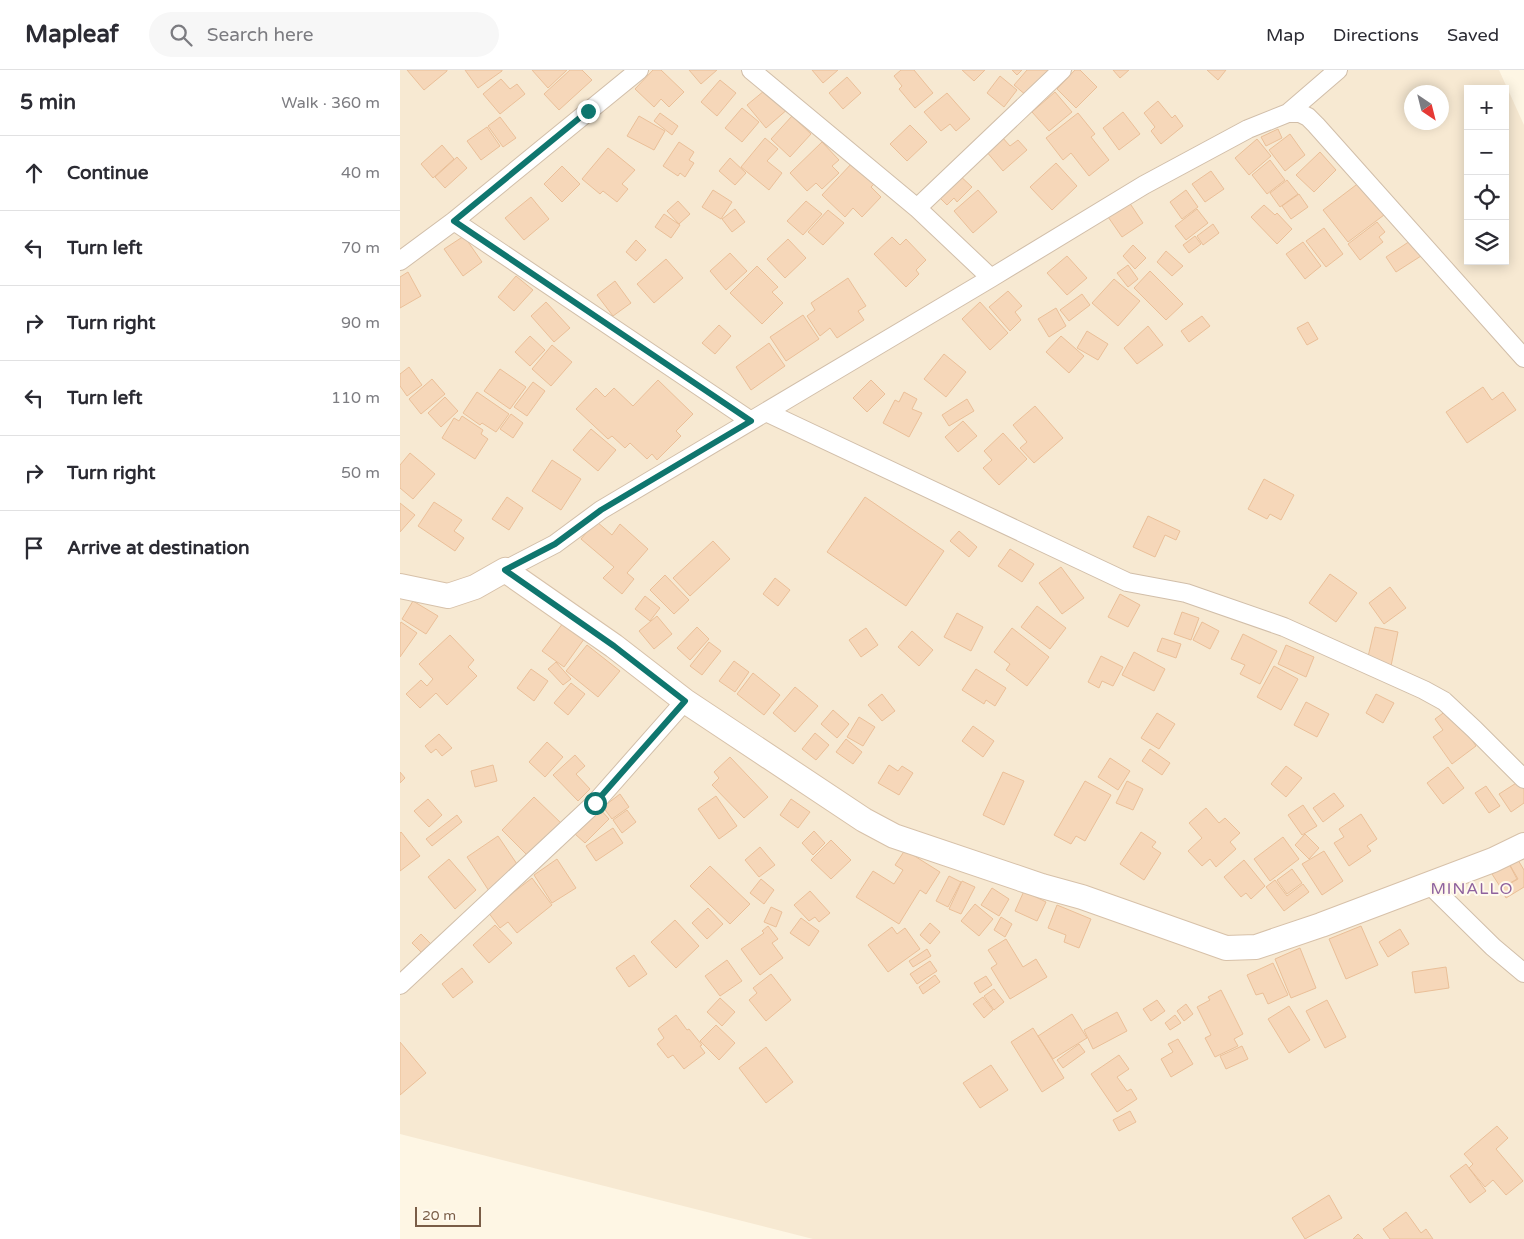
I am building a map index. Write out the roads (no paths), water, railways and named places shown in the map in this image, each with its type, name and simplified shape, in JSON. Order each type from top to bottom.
[{"type":"street","points":[[400,261],[454,221],[639,70]]},
{"type":"street","points":[[751,70],[917,208],[991,278]]},
{"type":"street","points":[[917,208],[1062,70]]},
{"type":"street","points":[[400,586],[448,596],[475,587],[555,544],[601,510],[1144,185],[1248,129],[1288,113],[1338,70]]},
{"type":"street","points":[[1288,113],[1300,113],[1308,117],[1316,125],[1524,358]]},
{"type":"street","points":[[454,221],[758,417],[1127,582],[1186,593],[1284,627],[1424,690],[1444,701],[1524,779]]},
{"type":"street","points":[[505,570],[614,646],[685,701],[864,820],[894,836],[1042,886],[1082,897],[1226,948],[1256,947],[1321,925],[1493,860],[1524,845]]},
{"type":"street","points":[[400,985],[595,803],[685,701]]},
{"type":"street","points":[[1429,884],[1493,947],[1524,973]]},
{"type":"district","name":"MINALLO","points":[[1472,888]]}]
